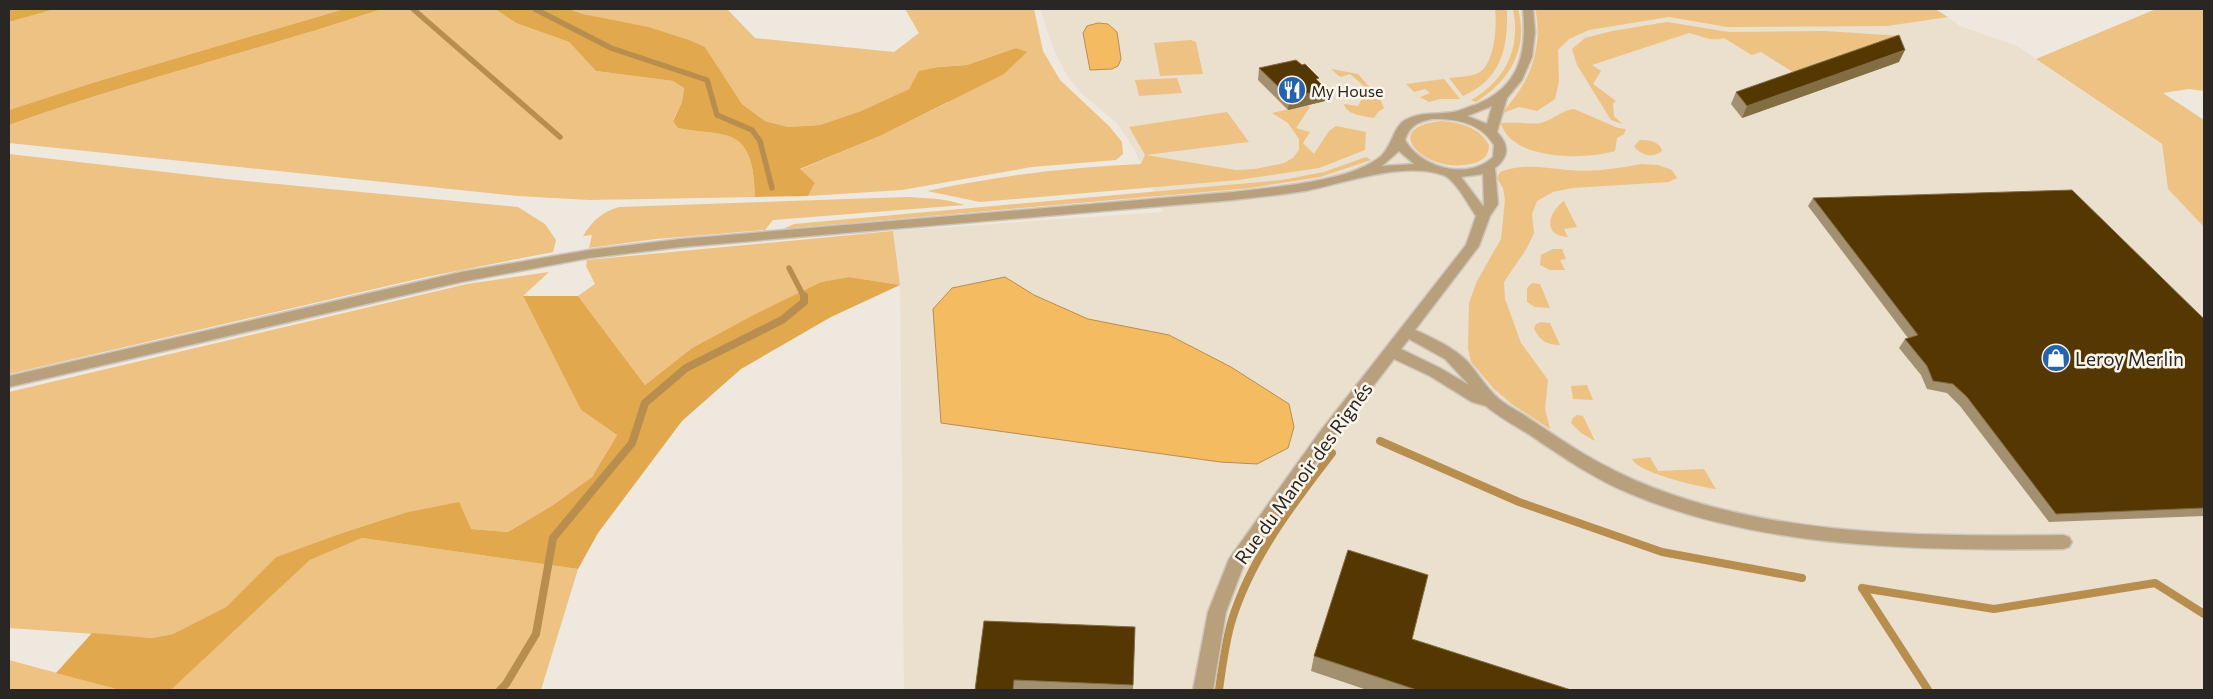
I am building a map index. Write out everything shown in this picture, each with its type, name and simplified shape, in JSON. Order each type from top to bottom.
[{"type":"street","points":[[1490,131],[1501,97],[1513,84],[1526,58],[1531,30],[1528,9]]},
{"type":"street","points":[[1453,116],[1501,97]]},
{"type":"street","points":[[9,382],[461,277],[550,260],[681,243],[1233,196],[1304,187],[1363,172],[1431,168],[1449,172],[1471,172],[1489,167],[1500,157],[1501,148],[1498,139],[1490,131],[1470,120],[1453,116],[1423,117],[1408,123],[1400,131],[1399,140],[1402,148],[1408,156],[1431,168]]},
{"type":"street","points":[[1363,172],[1387,158],[1399,140]]},
{"type":"street","name":"Rue du Manoir des Rignés","points":[[1203,690],[1217,612],[1235,564],[1314,452],[1472,246],[1483,216],[1491,204],[1489,167]]},
{"type":"street","points":[[1449,172],[1462,184],[1483,216]]},
{"type":"street","points":[[1407,332],[1431,343],[1456,360],[1490,400],[1599,471],[1653,496],[1716,516],[1783,528],[1893,541],[1960,544],[2063,542]]},
{"type":"street","points":[[1391,351],[1442,376],[1478,398],[1490,400]]},
{"type":"shaded area","points":[[9,9],[55,9],[9,22]]},
{"type":"shaded area","points":[[55,9],[344,9],[92,83],[9,110],[9,22]]},
{"type":"shaded area","points":[[344,9],[382,9],[102,94],[9,125],[9,110],[92,83]]},
{"type":"shaded area","points":[[382,9],[495,9],[516,23],[569,42],[596,71],[673,81],[684,88],[682,102],[673,120],[678,128],[722,134],[736,140],[743,146],[753,170],[755,197],[590,200],[518,196],[9,143],[9,125],[102,94]]},
{"type":"shaded area","points":[[495,9],[569,9],[583,14],[648,27],[689,40],[705,47],[742,104],[765,121],[788,127],[820,125],[861,111],[909,89],[919,71],[967,65],[1016,48],[1027,52],[1004,74],[882,135],[800,169],[815,183],[808,196],[755,197],[753,170],[743,146],[736,140],[722,134],[678,128],[673,121],[682,102],[684,88],[673,81],[596,71],[569,42],[516,23]]},
{"type":"shaded area","points":[[569,9],[727,9],[755,38],[894,52],[919,33],[905,9],[1034,9],[1043,51],[1060,80],[1109,126],[1122,142],[1123,154],[1116,160],[1032,167],[902,190],[808,196],[815,183],[799,170],[882,135],[947,103],[1016,48],[967,65],[939,67],[909,89],[861,111],[820,125],[788,127],[765,121],[742,104],[705,47]]},
{"type":"shaded area","points":[[1040,9],[1935,9],[1960,26],[2017,46],[2162,145],[2168,189],[2204,227],[2204,690],[904,690],[900,285],[893,231],[1163,212],[1134,149],[1118,124],[1081,93],[1069,79],[1054,50]]},
{"type":"shaded area","points":[[1495,9],[1507,10],[1506,38],[1500,61],[1486,81],[1463,96],[1449,78],[1473,75],[1485,67],[1494,43]]},
{"type":"shaded area","points":[[1513,9],[1518,9],[1521,24],[1521,38],[1514,63],[1507,74],[1488,94],[1476,102],[1471,100],[1493,83],[1502,73],[1508,62],[1515,37]]},
{"type":"shaded area","points":[[1535,9],[1935,9],[1948,17],[1887,26],[1727,27],[1669,17],[1589,30],[1569,39],[1558,50],[1559,81],[1555,99],[1537,111],[1519,107],[1503,113],[1525,82],[1533,62],[1538,30]]},
{"type":"shaded area","points":[[2156,9],[2204,9],[2204,91],[2189,89],[2163,93],[2204,120],[2204,227],[2168,189],[2162,144],[2036,59]]},
{"type":"shaded area","points":[[1667,22],[1729,32],[1824,31],[1902,36],[1793,72],[1761,52],[1752,55],[1724,38],[1711,39],[1689,33],[1592,65],[1601,71],[1593,84],[1616,101],[1613,103],[1614,116],[1622,124],[1611,120],[1577,65],[1572,49],[1585,38],[1612,31]]},
{"type":"shaded area","points":[[1098,23],[1108,24],[1117,32],[1121,59],[1118,66],[1112,69],[1090,70],[1083,33],[1087,26]]},
{"type":"shaded area","points":[[1191,40],[1196,42],[1203,74],[1160,76],[1154,43]]},
{"type":"shaded area","points":[[1331,69],[1358,74],[1380,99],[1384,108],[1374,118],[1348,111],[1344,104],[1358,106],[1365,93],[1365,87],[1350,74],[1340,77]]},
{"type":"shaded area","points":[[1177,78],[1182,93],[1139,96],[1135,80]]},
{"type":"shaded area","points":[[1444,79],[1460,99],[1440,99],[1429,102],[1420,97],[1430,93],[1425,89],[1414,92],[1406,84]]},
{"type":"shaded area","points":[[1308,105],[1310,107],[1296,128],[1310,132],[1303,143],[1314,154],[1329,131],[1336,126],[1366,132],[1365,150],[1319,168],[1238,180],[980,202],[927,191],[1033,173],[1141,164],[1145,155],[1129,127],[1227,112],[1249,142],[1146,155],[1236,170],[1255,169],[1284,163],[1293,158],[1299,150],[1299,139],[1288,123],[1272,113]]},
{"type":"shaded area","points":[[1574,109],[1618,128],[1626,129],[1624,134],[1617,138],[1615,151],[1586,156],[1550,155],[1519,145],[1508,135],[1501,123],[1541,123],[1565,111]]},
{"type":"shaded area","points":[[1442,121],[1456,123],[1475,130],[1489,145],[1486,156],[1474,163],[1454,165],[1438,162],[1425,156],[1415,148],[1411,140],[1412,132],[1422,125]]},
{"type":"shaded area","points":[[1640,140],[1656,143],[1662,151],[1655,155],[1643,154],[1634,146]]},
{"type":"shaded area","points":[[9,154],[226,179],[518,207],[545,224],[556,240],[553,252],[426,277],[9,374]]},
{"type":"shaded area","points":[[1366,157],[1371,160],[1320,177],[1250,188],[783,229],[794,224],[1282,180],[1324,172]]},
{"type":"shaded area","points":[[1641,164],[1658,165],[1672,170],[1677,178],[1669,182],[1572,188],[1553,192],[1537,201],[1532,214],[1534,233],[1527,248],[1504,282],[1505,299],[1521,343],[1548,380],[1545,409],[1550,429],[1513,405],[1494,389],[1471,362],[1468,348],[1469,303],[1477,281],[1501,239],[1505,200],[1503,188],[1497,178],[1500,172],[1517,168],[1534,167],[1587,171]]},
{"type":"shaded area","points":[[905,197],[942,200],[964,205],[773,220],[765,230],[656,239],[589,248],[592,235],[583,236],[598,217],[619,207]]},
{"type":"shaded area","points":[[1564,201],[1577,227],[1564,229],[1568,237],[1560,236],[1554,232],[1550,223],[1554,211]]},
{"type":"shaded area","points":[[893,231],[900,285],[849,277],[821,282],[755,314],[692,348],[645,385],[578,296],[595,284],[586,266],[587,260]]},
{"type":"shaded area","points":[[1553,249],[1562,249],[1566,259],[1560,260],[1565,270],[1550,270],[1540,265],[1541,255]]},
{"type":"shaded area","points":[[549,272],[523,296],[581,410],[617,435],[592,477],[553,505],[508,532],[471,529],[404,513],[339,534],[276,557],[226,607],[173,634],[152,638],[9,628],[9,392],[467,284]]},
{"type":"shaded area","points":[[849,277],[900,285],[831,317],[741,369],[682,421],[598,533],[578,569],[362,538],[310,560],[171,690],[120,690],[56,673],[92,633],[152,638],[173,634],[226,607],[276,557],[404,513],[459,502],[471,529],[508,532],[553,505],[592,477],[617,435],[581,410],[523,296],[578,296],[645,385],[692,348],[755,314],[821,282]]},
{"type":"shaded area","points":[[1005,277],[1034,295],[1088,319],[1169,335],[1231,367],[1289,404],[1294,427],[1288,448],[1257,464],[1220,462],[941,423],[933,309],[952,288]]},
{"type":"shaded area","points":[[1532,283],[1540,284],[1550,308],[1535,307],[1527,302],[1527,288]]},
{"type":"shaded area","points":[[1541,322],[1550,323],[1560,345],[1547,343],[1539,336],[1534,329],[1536,324]]},
{"type":"shaded area","points":[[1587,385],[1593,400],[1573,399],[1571,386]]},
{"type":"shaded area","points":[[1577,415],[1583,416],[1595,441],[1581,433],[1571,423]]},
{"type":"shaded area","points":[[1650,457],[1658,471],[1704,469],[1716,489],[1657,474],[1645,469],[1632,459]]},
{"type":"shaded area","points":[[362,538],[578,569],[541,690],[171,690],[310,560]]},
{"type":"shaded area","points":[[9,660],[120,690],[9,690]]},
{"type":"building","points":[[1899,35],[1905,50],[1747,106],[1736,92]]},
{"type":"building","points":[[1296,60],[1302,65],[1305,64],[1319,78],[1316,79],[1326,89],[1290,98],[1259,68]]},
{"type":"building","name":"Leroy Merlin","points":[[2072,190],[2204,319],[2204,508],[2056,514],[1967,397],[1953,384],[1933,381],[1927,366],[1905,339],[1918,335],[1813,198]]},
{"type":"building","points":[[1348,550],[1428,575],[1412,639],[1571,690],[1417,690],[1314,656]]},
{"type":"building","points":[[984,621],[1135,627],[1133,685],[1014,680],[1013,690],[975,690]]},
{"type":"waterway","points":[[413,9],[560,137]]},
{"type":"waterway","points":[[535,9],[611,48],[707,80],[717,115],[752,130],[760,141],[772,188]]},
{"type":"waterway","points":[[789,268],[804,297]]},
{"type":"waterway","points":[[500,690],[506,684],[536,634],[553,538],[632,443],[645,403],[686,368],[782,320],[804,302],[804,297]]},
{"type":"waterway","points":[[1380,441],[1519,502],[1662,552],[1802,578]]},
{"type":"waterway","points":[[1219,690],[1231,623],[1249,577],[1287,513],[1332,453]]},
{"type":"waterway","points":[[1928,690],[1862,588],[1994,609],[2155,583],[2204,614]]},
{"type":"place","name":"My House","points":[[1292,90]]},
{"type":"place","name":"Leroy Merlin","points":[[2056,358]]}]
